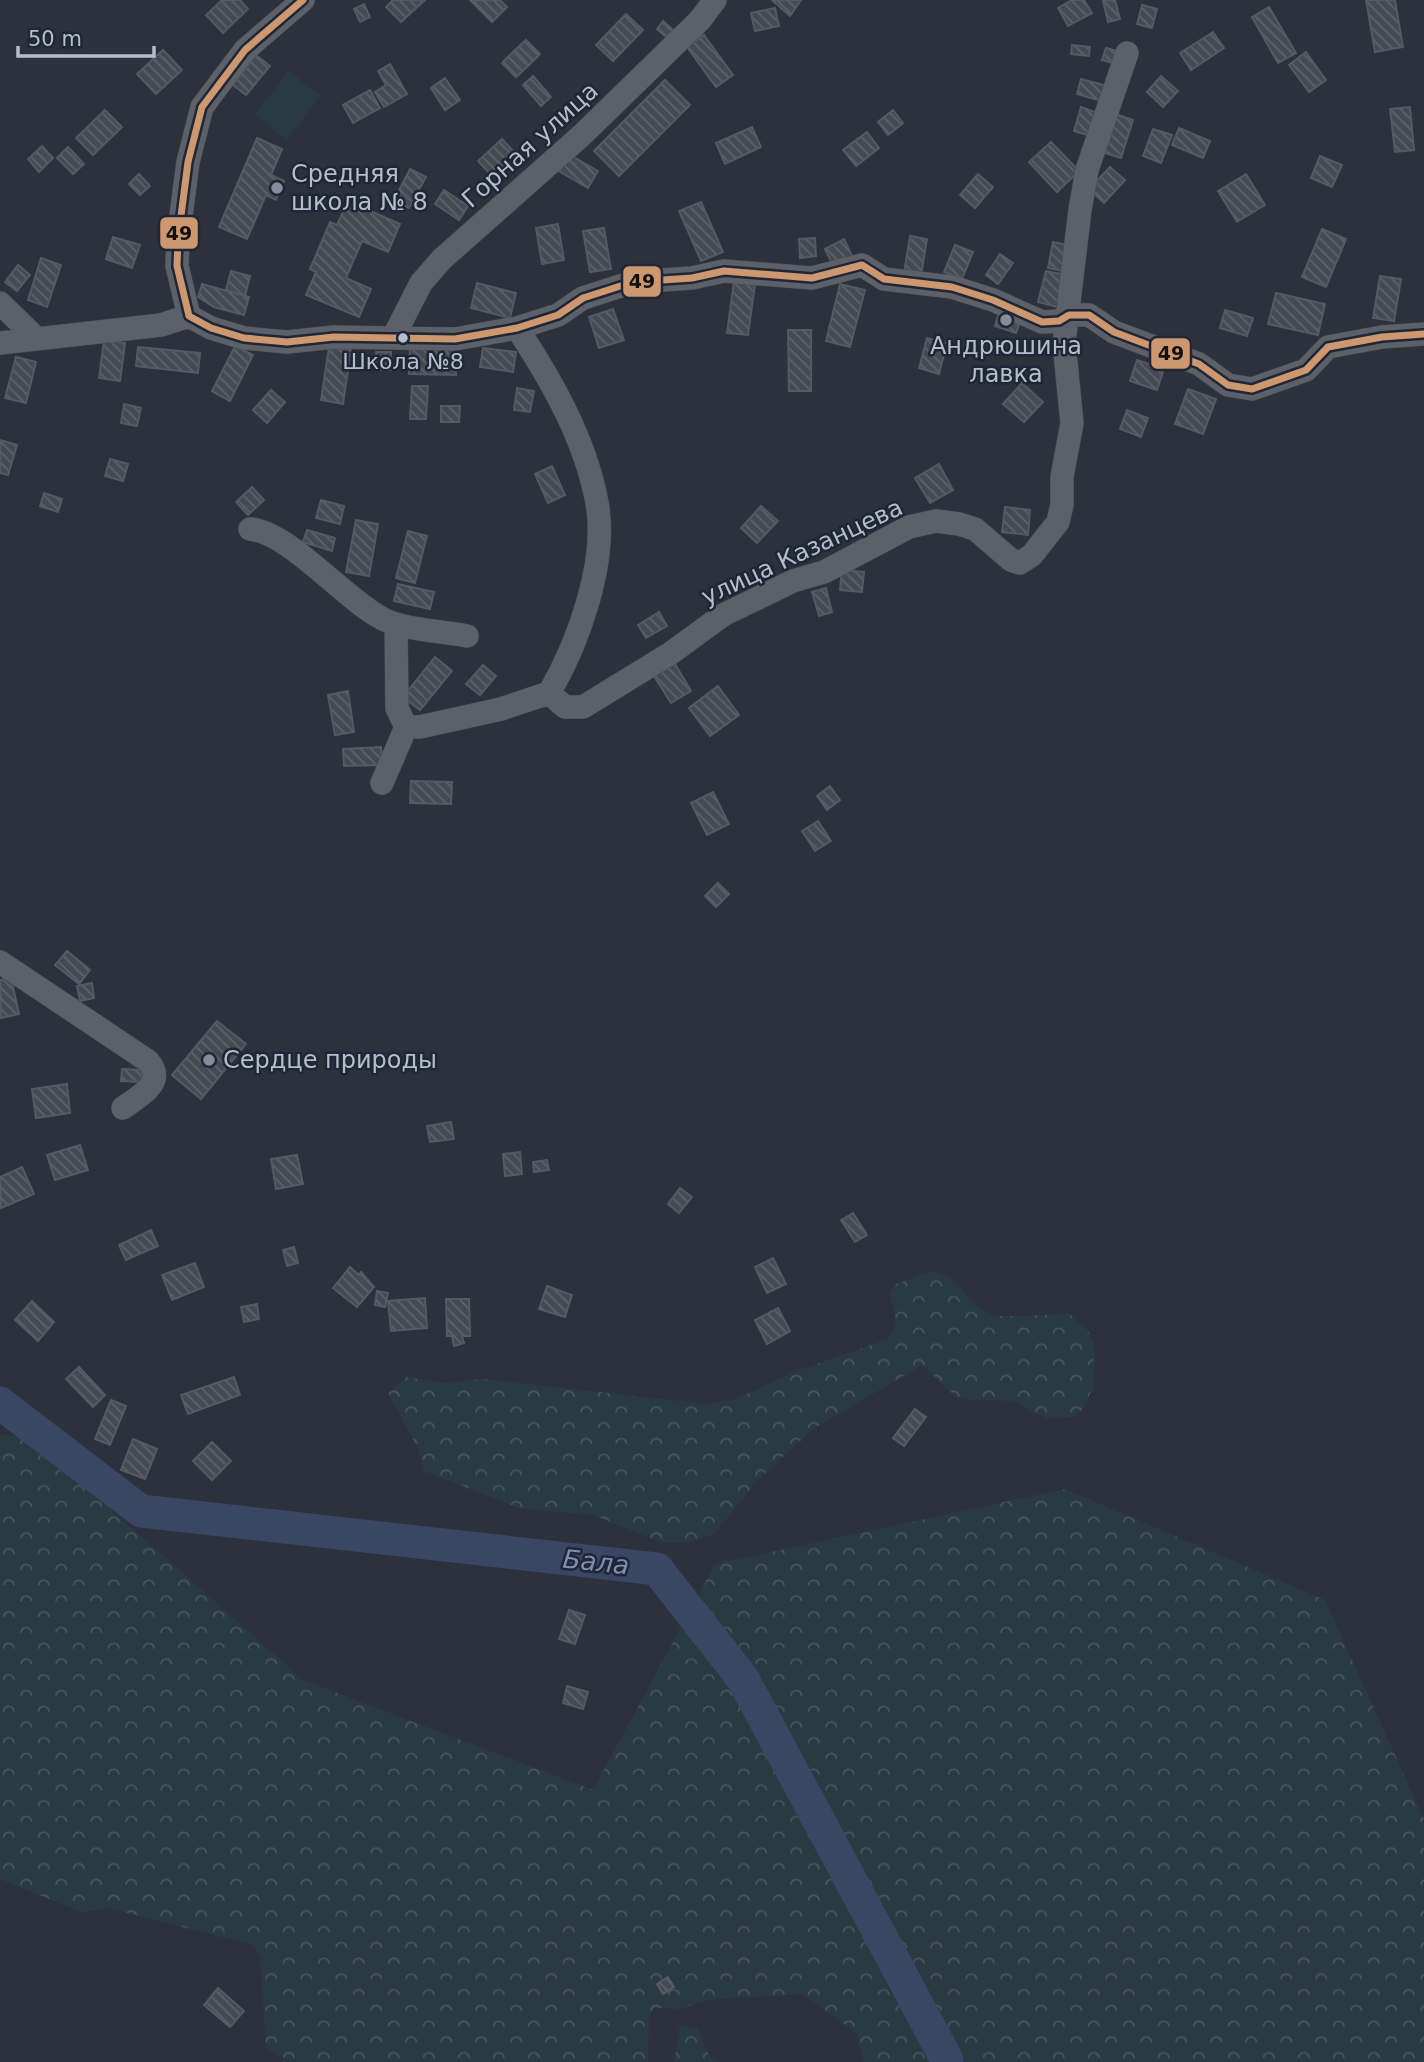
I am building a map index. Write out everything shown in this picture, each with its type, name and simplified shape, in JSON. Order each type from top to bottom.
[{"type":"street","points":[[303,0],[246,50],[202,107],[188,162],[178,239],[178,279],[189,316],[211,328],[244,338],[287,342],[334,337],[455,339],[517,328],[558,315],[583,298],[633,282],[692,278],[724,271],[812,278],[853,265],[862,265],[884,279],[952,287],[993,300],[1042,322],[1089,315],[1114,331],[1199,364],[1227,385],[1252,389],[1306,370],[1328,347],[1382,337],[1424,334]]},
{"type":"street","name":"Горная улица","points":[[393,338],[421,283],[442,259],[600,118],[700,20],[715,0]]},
{"type":"street","name":"улица Казанцева","points":[[550,693],[565,707],[583,707],[671,653],[723,615],[793,582],[824,572],[909,527],[936,521],[959,524],[975,529],[1011,560],[1020,563],[1032,555],[1058,522],[1062,505],[1062,477],[1072,423],[1064,343],[1080,210],[1087,170],[1127,53]]},
{"type":"street","points":[[0,303],[37,339]]},
{"type":"street","points":[[0,343],[161,325],[189,316]]},
{"type":"street","points":[[406,727],[419,727],[501,709],[550,693],[565,666],[587,601],[598,541],[597,505],[583,451],[536,357],[517,328]]},
{"type":"street","points":[[250,529],[273,535],[348,596],[384,620],[467,636]]},
{"type":"street","points":[[382,783],[406,727],[397,708],[396,624]]},
{"type":"street","points":[[0,962],[148,1061],[155,1069],[155,1080],[149,1089],[123,1108]]},
{"type":"green space","points":[[288,71],[321,95],[287,140],[255,115]]},
{"type":"green space","points":[[930,1272],[949,1277],[974,1303],[991,1314],[1017,1316],[1069,1313],[1088,1331],[1094,1342],[1094,1385],[1083,1409],[1073,1417],[1046,1418],[1013,1401],[958,1399],[922,1365],[813,1429],[757,1481],[714,1534],[688,1543],[663,1543],[593,1515],[519,1508],[424,1471],[418,1448],[388,1393],[407,1377],[444,1383],[483,1379],[706,1404],[734,1400],[794,1372],[888,1339],[894,1328],[895,1317],[889,1294],[896,1284]]},
{"type":"green space","points":[[0,1435],[28,1436],[303,1680],[593,1790],[715,1564],[1065,1489],[1325,1600],[1424,1819],[1424,2062],[863,2062],[857,2034],[803,1994],[708,2000],[678,2009],[654,2008],[649,2018],[648,2062],[291,2062],[266,2048],[260,1957],[253,1945],[108,1908],[81,1912],[0,1879]]},
{"type":"green space","points":[[680,2025],[697,2028],[710,2057],[720,2062],[674,2062]]},
{"type":"building","points":[[222,0],[240,0],[248,9],[223,33],[206,15]]},
{"type":"building","points":[[393,0],[425,0],[401,22],[386,7]]},
{"type":"building","points":[[470,0],[500,0],[507,7],[492,22]]},
{"type":"building","points":[[772,0],[801,0],[790,16]]},
{"type":"building","points":[[1072,0],[1084,0],[1092,13],[1068,26],[1058,8]]},
{"type":"building","points":[[1115,0],[1120,19],[1108,22],[1103,1]]},
{"type":"building","points":[[1366,0],[1395,0],[1403,47],[1375,52]]},
{"type":"building","points":[[364,4],[370,17],[360,22],[354,9]]},
{"type":"building","points":[[1142,5],[1157,9],[1152,28],[1137,24]]},
{"type":"building","points":[[1269,7],[1296,53],[1278,63],[1252,17]]},
{"type":"building","points":[[775,8],[779,26],[755,31],[751,13]]},
{"type":"building","points":[[626,14],[643,30],[613,61],[596,45]]},
{"type":"building","points":[[663,21],[673,30],[666,37],[657,29]]},
{"type":"building","points":[[1213,32],[1224,48],[1191,70],[1180,53]]},
{"type":"building","points":[[704,35],[733,75],[716,87],[687,47]]},
{"type":"building","points":[[526,40],[540,54],[529,65],[515,50]]},
{"type":"building","points":[[1072,45],[1090,47],[1089,56],[1071,54]]},
{"type":"building","points":[[1106,48],[1121,52],[1117,64],[1102,60]]},
{"type":"building","points":[[163,50],[182,70],[156,94],[137,74]]},
{"type":"building","points":[[515,50],[529,65],[516,77],[502,63]]},
{"type":"building","points":[[1306,52],[1326,80],[1309,92],[1289,65]]},
{"type":"building","points":[[256,55],[270,66],[246,95],[233,85]]},
{"type":"building","points":[[390,64],[407,94],[384,107],[375,92],[386,85],[378,71]]},
{"type":"building","points":[[533,76],[551,97],[541,106],[523,85]]},
{"type":"building","points":[[1161,76],[1178,91],[1163,107],[1147,92]]},
{"type":"building","points":[[445,78],[460,100],[445,110],[431,88]]},
{"type":"building","points":[[1081,79],[1107,86],[1102,101],[1077,94]]},
{"type":"building","points":[[665,80],[690,105],[619,176],[594,151]]},
{"type":"building","points":[[370,90],[380,108],[353,123],[343,105]]},
{"type":"building","points":[[1081,107],[1098,113],[1091,136],[1074,131]]},
{"type":"building","points":[[1410,107],[1414,150],[1395,152],[1390,109]]},
{"type":"building","points":[[105,110],[122,127],[93,155],[76,138]]},
{"type":"building","points":[[893,110],[903,123],[888,135],[878,122]]},
{"type":"building","points":[[1115,114],[1133,120],[1121,158],[1102,152]]},
{"type":"building","points":[[752,127],[761,147],[725,164],[716,143]]},
{"type":"building","points":[[1179,128],[1210,141],[1203,158],[1172,145]]},
{"type":"building","points":[[1153,129],[1172,135],[1161,163],[1143,156]]},
{"type":"building","points":[[867,132],[879,148],[856,166],[843,150]]},
{"type":"building","points":[[257,138],[282,149],[271,175],[284,181],[276,200],[266,195],[247,239],[219,227]]},
{"type":"building","points":[[502,139],[516,154],[492,176],[478,161]]},
{"type":"building","points":[[1051,142],[1079,171],[1057,192],[1029,162]]},
{"type":"building","points":[[42,146],[53,158],[39,172],[28,159]]},
{"type":"building","points":[[68,147],[84,164],[73,174],[57,158]]},
{"type":"building","points":[[565,152],[598,171],[588,188],[555,169]]},
{"type":"building","points":[[1320,156],[1342,165],[1332,187],[1311,178]]},
{"type":"building","points":[[1110,167],[1125,180],[1104,203],[1089,189]]},
{"type":"building","points":[[410,169],[426,177],[409,208],[394,200]]},
{"type":"building","points":[[139,174],[150,186],[140,195],[129,184]]},
{"type":"building","points":[[978,174],[993,187],[975,208],[960,195]]},
{"type":"building","points":[[1246,174],[1265,205],[1237,222],[1218,191]]},
{"type":"building","points":[[444,190],[468,206],[459,220],[435,204]]},
{"type":"building","points":[[348,201],[400,224],[388,252],[362,241],[346,278],[371,289],[359,317],[306,295],[316,272],[310,269],[330,222],[337,225]]},
{"type":"building","points":[[701,202],[723,252],[701,261],[679,211]]},
{"type":"building","points":[[558,224],[564,260],[542,264],[536,228]]},
{"type":"building","points":[[604,228],[611,269],[590,272],[583,231]]},
{"type":"building","points":[[1322,229],[1346,239],[1326,287],[1302,277]]},
{"type":"building","points":[[910,236],[927,239],[921,276],[904,273]]},
{"type":"building","points":[[113,237],[140,245],[132,268],[106,259]]},
{"type":"building","points":[[815,238],[816,256],[800,258],[799,239]]},
{"type":"building","points":[[844,239],[853,258],[834,267],[825,249]]},
{"type":"building","points":[[1053,242],[1068,245],[1063,271],[1048,268]]},
{"type":"building","points":[[955,245],[973,252],[962,279],[944,272]]},
{"type":"building","points":[[1000,254],[1013,263],[998,284],[986,275]]},
{"type":"building","points":[[41,258],[61,265],[47,307],[28,300]]},
{"type":"building","points":[[18,265],[30,275],[17,291],[5,282]]},
{"type":"building","points":[[231,271],[250,276],[245,296],[226,290]]},
{"type":"building","points":[[1046,271],[1066,275],[1058,307],[1038,302]]},
{"type":"building","points":[[1380,276],[1401,279],[1394,321],[1373,318]]},
{"type":"building","points":[[734,281],[755,284],[748,335],[727,333]]},
{"type":"building","points":[[477,283],[516,293],[510,318],[471,308]]},
{"type":"building","points":[[202,284],[249,297],[244,315],[214,307],[198,297]]},
{"type":"building","points":[[840,284],[865,290],[850,347],[826,341]]},
{"type":"building","points":[[1276,293],[1325,304],[1318,335],[1268,324]]},
{"type":"building","points":[[613,309],[624,340],[599,348],[589,317]]},
{"type":"building","points":[[1225,310],[1253,318],[1247,336],[1220,328]]},
{"type":"building","points":[[999,312],[1021,319],[1016,333],[995,326]]},
{"type":"building","points":[[788,330],[811,330],[811,391],[789,391]]},
{"type":"building","points":[[927,338],[947,343],[939,374],[919,368]]},
{"type":"building","points":[[104,340],[125,343],[120,381],[99,378]]},
{"type":"building","points":[[235,346],[253,355],[230,401],[212,391]]},
{"type":"building","points":[[410,346],[457,347],[456,375],[409,374]]},
{"type":"building","points":[[138,347],[200,353],[198,373],[136,366]]},
{"type":"building","points":[[329,347],[351,350],[343,404],[321,400]]},
{"type":"building","points":[[483,348],[516,352],[513,372],[480,367]]},
{"type":"building","points":[[376,352],[391,352],[391,370],[376,370]]},
{"type":"building","points":[[16,357],[36,362],[26,403],[5,398]]},
{"type":"building","points":[[1137,360],[1164,369],[1157,390],[1130,381]]},
{"type":"building","points":[[1022,383],[1043,402],[1024,422],[1003,404]]},
{"type":"building","points":[[412,386],[428,386],[426,419],[410,419]]},
{"type":"building","points":[[517,388],[534,391],[530,412],[514,410]]},
{"type":"building","points":[[1188,389],[1216,399],[1203,434],[1175,424]]},
{"type":"building","points":[[271,390],[285,402],[267,423],[253,410]]},
{"type":"building","points":[[124,404],[141,408],[137,426],[121,423]]},
{"type":"building","points":[[441,406],[460,406],[459,422],[441,422]]},
{"type":"building","points":[[1127,410],[1148,418],[1141,437],[1120,429]]},
{"type":"building","points":[[0,440],[17,445],[8,475],[0,473]]},
{"type":"building","points":[[110,459],[128,464],[123,481],[105,476]]},
{"type":"building","points":[[939,464],[953,490],[930,503],[915,478]]},
{"type":"building","points":[[552,466],[565,495],[548,503],[535,474]]},
{"type":"building","points":[[252,487],[264,500],[248,515],[236,502]]},
{"type":"building","points":[[44,493],[62,499],[58,512],[40,506]]},
{"type":"building","points":[[321,500],[344,506],[340,524],[316,518]]},
{"type":"building","points":[[761,506],[778,521],[757,543],[741,528]]},
{"type":"building","points":[[1005,507],[1030,510],[1028,535],[1002,532]]},
{"type":"building","points":[[356,520],[378,524],[369,576],[346,572]]},
{"type":"building","points":[[307,530],[335,538],[332,551],[303,542]]},
{"type":"building","points":[[408,531],[427,536],[415,583],[396,578]]},
{"type":"building","points":[[842,570],[864,572],[862,592],[840,590]]},
{"type":"building","points":[[398,584],[434,592],[430,609],[394,601]]},
{"type":"building","points":[[826,588],[832,612],[819,616],[812,592]]},
{"type":"building","points":[[659,612],[667,626],[646,638],[638,625]]},
{"type":"building","points":[[435,657],[452,671],[420,710],[403,697]]},
{"type":"building","points":[[675,664],[691,691],[671,703],[654,676]]},
{"type":"building","points":[[483,665],[496,676],[480,695],[466,684]]},
{"type":"building","points":[[718,686],[739,715],[710,736],[689,708]]},
{"type":"building","points":[[348,691],[354,732],[335,735],[328,695]]},
{"type":"building","points":[[381,747],[382,765],[344,766],[343,749]]},
{"type":"building","points":[[411,781],[452,782],[451,804],[410,803]]},
{"type":"building","points":[[830,786],[840,800],[827,810],[817,796]]},
{"type":"building","points":[[713,792],[729,824],[707,835],[691,803]]},
{"type":"building","points":[[818,821],[831,841],[815,851],[802,831]]},
{"type":"building","points":[[718,883],[729,894],[716,907],[705,896]]},
{"type":"building","points":[[67,951],[90,970],[79,984],[55,965]]},
{"type":"building","points":[[11,978],[19,1014],[1,1018],[0,980]]},
{"type":"building","points":[[92,983],[94,998],[80,1001],[77,986]]},
{"type":"building","name":"Сердце природы","points":[[217,1021],[246,1044],[201,1099],[172,1075]]},
{"type":"building","points":[[122,1069],[142,1070],[141,1082],[121,1081]]},
{"type":"building","points":[[67,1084],[70,1113],[36,1118],[32,1089]]},
{"type":"building","points":[[451,1122],[454,1139],[430,1142],[427,1126]]},
{"type":"building","points":[[80,1145],[88,1170],[55,1180],[47,1155]]},
{"type":"building","points":[[520,1152],[522,1174],[505,1176],[503,1154]]},
{"type":"building","points":[[297,1155],[303,1184],[276,1189],[271,1159]]},
{"type":"building","points":[[547,1160],[549,1170],[534,1172],[533,1162]]},
{"type":"building","points":[[22,1167],[34,1194],[1,1208],[0,1177]]},
{"type":"building","points":[[680,1188],[692,1197],[679,1213],[668,1204]]},
{"type":"building","points":[[853,1213],[867,1235],[855,1242],[841,1220]]},
{"type":"building","points":[[151,1230],[158,1246],[126,1260],[119,1245]]},
{"type":"building","points":[[294,1247],[298,1263],[287,1266],[283,1250]]},
{"type":"building","points":[[773,1258],[786,1284],[767,1293],[755,1267]]},
{"type":"building","points":[[195,1263],[204,1287],[172,1300],[162,1275]]},
{"type":"building","points":[[350,1267],[359,1275],[361,1272],[374,1287],[357,1307],[333,1288]]},
{"type":"building","points":[[547,1286],[572,1295],[565,1317],[539,1309]]},
{"type":"building","points":[[377,1291],[388,1293],[385,1307],[375,1305]]},
{"type":"building","points":[[425,1298],[427,1328],[391,1331],[388,1301]]},
{"type":"building","points":[[446,1299],[469,1299],[470,1336],[462,1336],[464,1343],[454,1346],[452,1336],[447,1336]]},
{"type":"building","points":[[32,1301],[54,1322],[38,1341],[15,1320]]},
{"type":"building","points":[[257,1304],[259,1319],[244,1322],[241,1307]]},
{"type":"building","points":[[778,1308],[790,1331],[767,1344],[755,1320]]},
{"type":"building","points":[[79,1367],[105,1395],[93,1407],[66,1379]]},
{"type":"building","points":[[234,1377],[240,1395],[188,1414],[181,1395]]},
{"type":"building","points":[[111,1400],[126,1406],[110,1445],[95,1439]]},
{"type":"building","points":[[915,1409],[926,1417],[904,1446],[893,1438]]},
{"type":"building","points":[[133,1439],[157,1449],[145,1479],[121,1470]]},
{"type":"building","points":[[212,1442],[231,1461],[212,1480],[193,1461]]},
{"type":"building","points":[[569,1610],[585,1615],[575,1644],[559,1639]]},
{"type":"building","points":[[567,1686],[588,1692],[583,1709],[563,1703]]},
{"type":"building","points":[[668,1977],[674,1987],[663,1994],[657,1984]]},
{"type":"building","points":[[218,1988],[244,2011],[230,2027],[204,2005]]},
{"type":"waterway","name":"Бала","points":[[0,1403],[141,1511],[657,1569],[743,1679],[947,2060]]},
{"type":"transit line","name":"49","points":[[303,0],[245,50],[202,107],[188,162],[177,266],[189,316],[211,328],[244,338],[287,342],[334,337],[455,339],[517,328],[558,315],[583,298],[633,282],[692,278],[724,271],[812,278],[862,265],[884,279],[952,287],[993,300],[1042,322],[1059,321],[1069,315],[1089,315],[1114,332],[1199,364],[1228,385],[1252,389],[1306,370],[1328,347],[1382,337],[1424,334]]},
{"type":"place","name":"Средняя школа № 8","points":[[277,188]]},
{"type":"place","name":"Андрюшина лавка","points":[[1006,320]]},
{"type":"place","name":"Школа №8","points":[[403,338]]},
{"type":"place","name":"Сердце природы","points":[[209,1060]]}]
